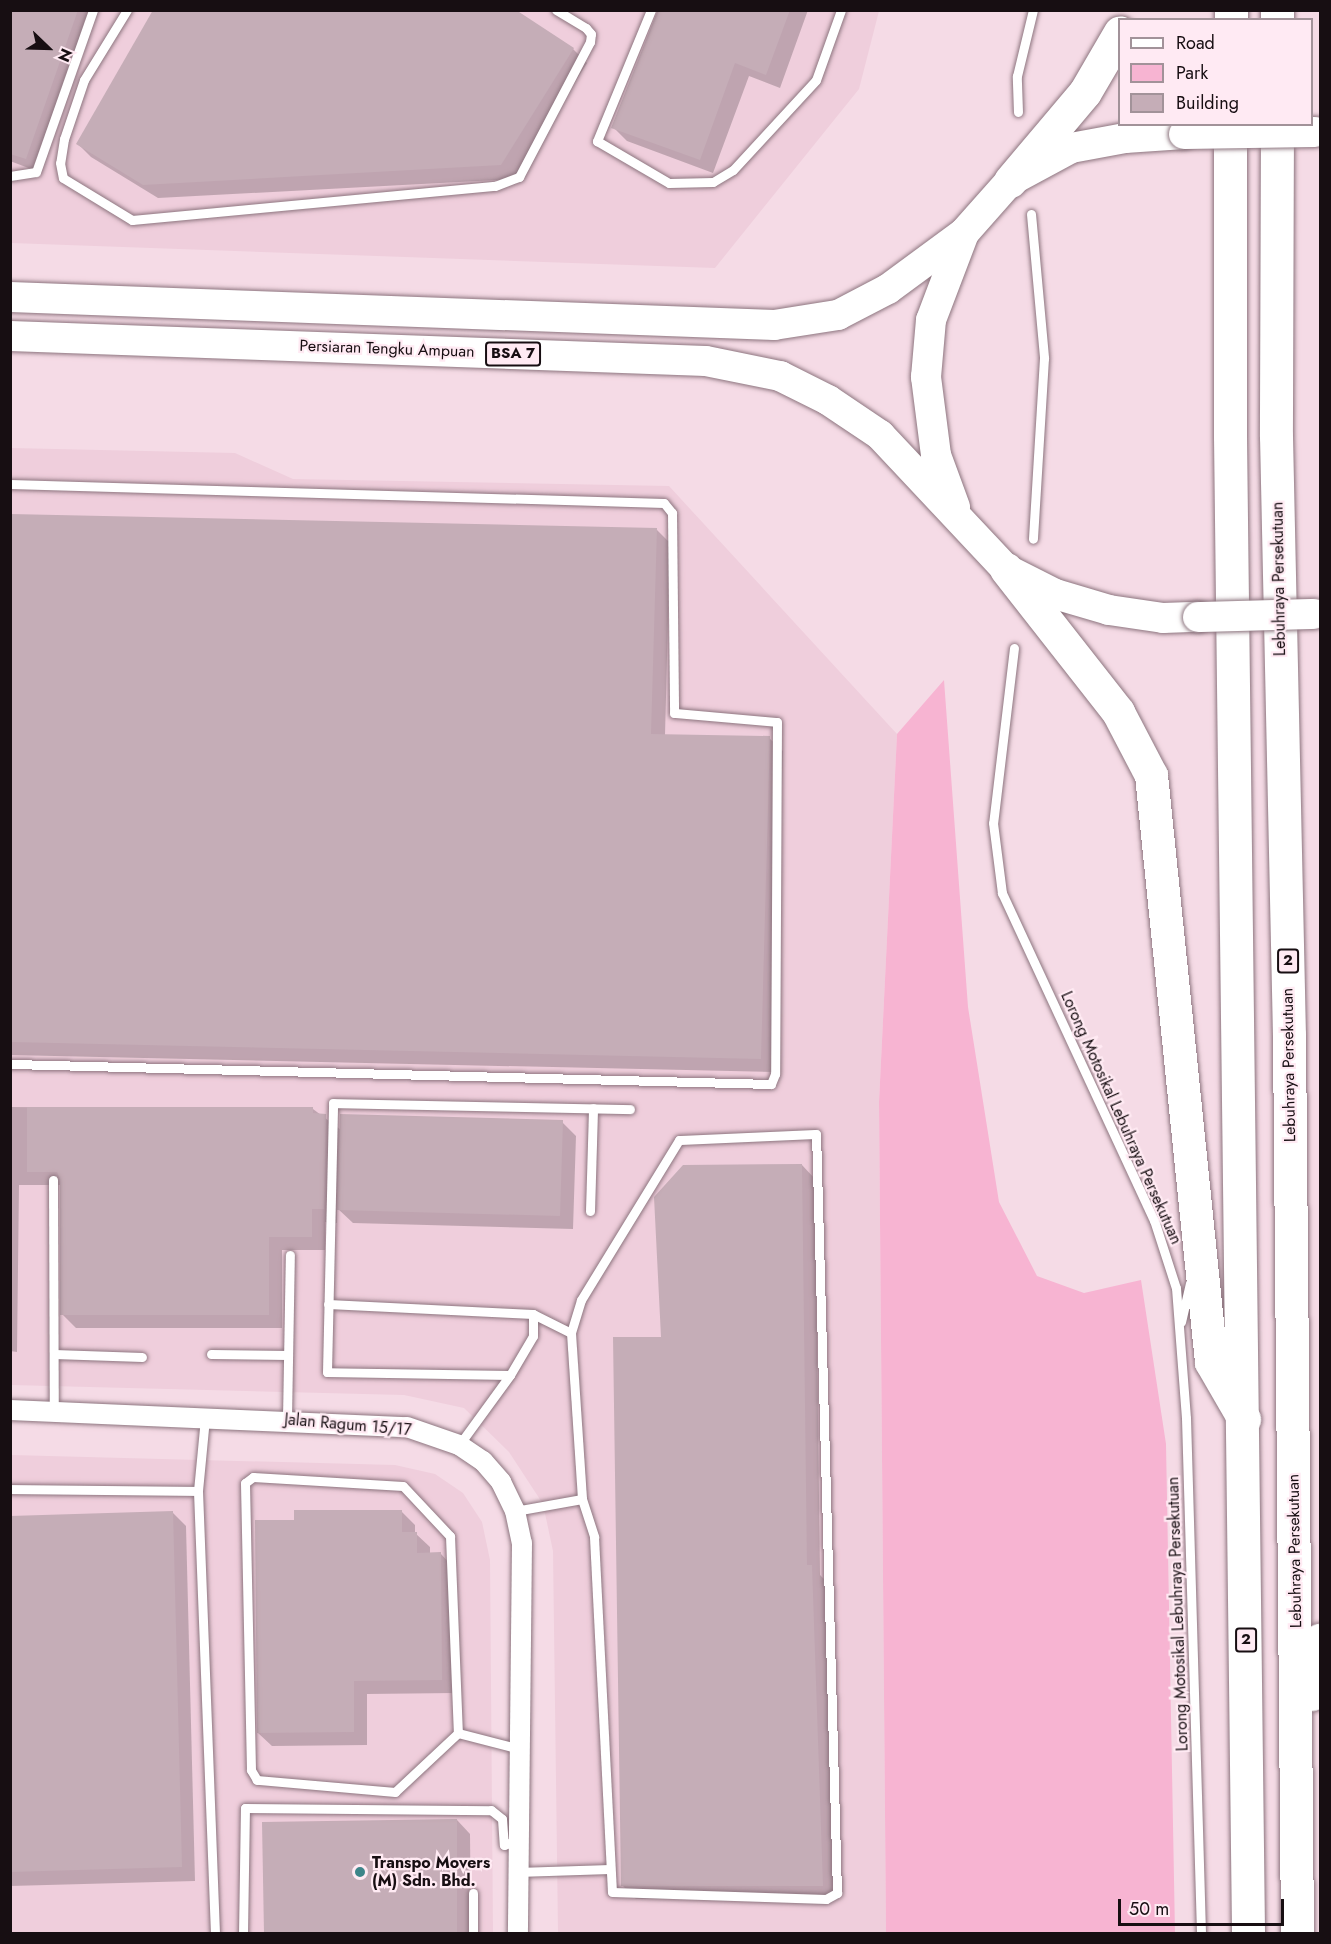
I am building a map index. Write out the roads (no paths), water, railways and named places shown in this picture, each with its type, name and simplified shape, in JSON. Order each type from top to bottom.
[{"type":"highway","points":[[1010,181],[1085,92],[1118,34]]},
{"type":"highway","name":"2","points":[[1230,126],[1230,436],[1245,1421],[1248,1934]]},
{"type":"highway","name":"Lebuhraya Persekutuan","points":[[1277,126],[1276,436],[1289,1035],[1297,1934]]},
{"type":"highway","points":[[1006,569],[1118,712],[1151,776],[1198,1253],[1211,1362],[1245,1421]]},
{"type":"highway","points":[[1297,1797],[1320,1640]]},
{"type":"main road","points":[[10,297],[774,325],[838,315],[888,289],[964,233],[1010,181],[1071,148],[1125,138],[1184,134],[1318,132]]},
{"type":"main road","points":[[960,520],[936,455],[926,377],[931,320],[964,233]]},
{"type":"main road","name":"Persiaran Tengku Ampuan","points":[[10,336],[706,361],[780,376],[828,400],[880,435],[1006,569],[1055,594],[1109,610],[1163,618],[1317,614]]},
{"type":"street","name":"Jalan Ragum 15/17","points":[[10,1410],[287,1419],[407,1427],[459,1445],[483,1461],[501,1482],[515,1511],[522,1543],[516,1872],[518,1934]]},
{"type":"lane","points":[[10,176],[36,172],[93,10]]},
{"type":"lane","points":[[127,10],[84,80],[64,140],[60,163],[63,178],[132,220],[495,186],[519,177],[591,34],[556,10]]},
{"type":"lane","points":[[651,10],[597,141],[669,183],[712,182],[733,170],[816,80],[841,10]]},
{"type":"lane","points":[[1018,112],[1017,76],[1033,10]]},
{"type":"lane","points":[[1031,214],[1044,358],[1033,539]]},
{"type":"lane","points":[[10,484],[664,503],[672,513],[674,712],[777,722],[775,1074],[771,1083],[10,1064]]},
{"type":"lane","name":"Lorong Motosikal Lebuhraya Persekutuan","points":[[1014,648],[993,823],[1002,893],[1154,1220],[1176,1288],[1190,1535],[1201,1934]]},
{"type":"lane","points":[[510,1375],[327,1372],[333,1103],[630,1108]]},
{"type":"lane","points":[[590,1211],[593,1108]]},
{"type":"lane","points":[[816,1134],[837,1893],[826,1899],[612,1892],[594,1537],[582,1499],[571,1333],[581,1300],[679,1140],[816,1134]]},
{"type":"lane","points":[[53,1180],[54,1413]]},
{"type":"lane","points":[[1179,1330],[1198,1253]]},
{"type":"lane","points":[[287,1419],[290,1255]]},
{"type":"lane","points":[[328,1304],[533,1314],[571,1333]]},
{"type":"lane","points":[[459,1445],[510,1375],[533,1336],[533,1314]]},
{"type":"lane","points":[[54,1354],[142,1357]]},
{"type":"lane","points":[[211,1354],[288,1355]]},
{"type":"lane","points":[[205,1417],[198,1491],[215,1934]]},
{"type":"lane","points":[[253,1477],[403,1486],[450,1536],[458,1733],[395,1792],[257,1780],[251,1770],[245,1483],[253,1477]]},
{"type":"lane","points":[[10,1489],[198,1491]]},
{"type":"lane","points":[[515,1511],[582,1499]]},
{"type":"lane","points":[[458,1733],[519,1749]]},
{"type":"lane","points":[[243,1934],[245,1808],[490,1810],[502,1819],[504,1845],[517,1840]]},
{"type":"lane","points":[[516,1872],[610,1869]]},
{"type":"lane","points":[[473,1893],[473,1934]]},
{"type":"place","name":"Transpo Movers (M) Sdn. Bhd.","points":[[360,1872]]}]
